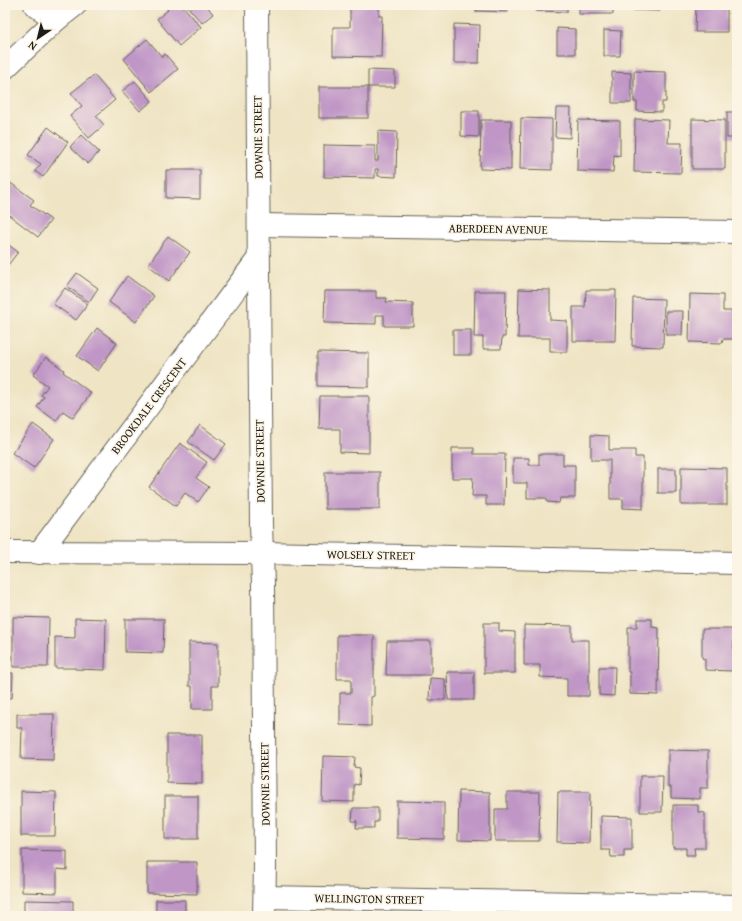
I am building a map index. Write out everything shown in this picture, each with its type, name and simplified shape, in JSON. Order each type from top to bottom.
[{"type":"street","points":[[35,5],[56,20]]},
{"type":"street","points":[[5,68],[74,5]]},
{"type":"street","name":"DOWNIE STREET","points":[[256,5],[265,907]]},
{"type":"street","name":"ABERDEEN AVENUE","points":[[259,225],[737,232]]},
{"type":"street","name":"BROOKDALE CRESCENT","points":[[38,553],[258,259]]},
{"type":"street","name":"WOLSELY STREET","points":[[5,552],[262,553],[737,563]]},
{"type":"street","name":"WELLINGTON STREET","points":[[265,907],[737,906]]},
{"type":"building","points":[[167,5],[182,5],[201,27],[179,46],[157,19],[168,10],[165,7]]},
{"type":"building","points":[[186,5],[206,5],[213,14],[202,23]]},
{"type":"building","points":[[350,5],[379,5],[379,16],[382,16],[381,57],[333,56],[333,27],[350,27]]},
{"type":"building","points":[[476,5],[508,5],[508,12],[476,11]]},
{"type":"building","points":[[536,5],[567,5],[567,12],[536,11]]},
{"type":"building","points":[[579,5],[613,5],[613,14],[579,14]]},
{"type":"building","points":[[625,5],[660,5],[660,11],[625,10]]},
{"type":"building","points":[[696,5],[727,5],[727,32],[695,32]]},
{"type":"building","points":[[454,24],[480,25],[479,63],[454,63]]},
{"type":"building","points":[[557,28],[575,29],[575,54],[557,54]]},
{"type":"building","points":[[604,30],[621,31],[620,56],[604,56]]},
{"type":"building","points":[[147,39],[162,57],[165,54],[178,69],[151,92],[124,59]]},
{"type":"building","points":[[368,70],[395,71],[395,87],[368,87]]},
{"type":"building","points":[[634,71],[666,72],[666,102],[662,102],[662,112],[637,111],[637,102],[634,102]]},
{"type":"building","points":[[612,72],[631,73],[631,103],[612,103]]},
{"type":"building","points":[[94,75],[115,100],[96,116],[104,125],[89,138],[70,116],[82,106],[71,93]]},
{"type":"building","points":[[135,81],[152,101],[140,111],[122,91]]},
{"type":"building","points":[[319,87],[368,87],[368,118],[319,118]]},
{"type":"building","points":[[556,108],[571,108],[570,138],[555,137]]},
{"type":"building","points":[[461,111],[479,111],[479,137],[461,136]]},
{"type":"building","points":[[727,112],[737,112],[737,138],[727,138]]},
{"type":"building","points":[[521,118],[552,119],[552,170],[520,169]]},
{"type":"building","points":[[635,119],[669,120],[668,143],[682,143],[681,173],[634,172]]},
{"type":"building","points":[[692,119],[725,120],[725,169],[692,169]]},
{"type":"building","points":[[481,120],[511,120],[511,170],[480,169]]},
{"type":"building","points":[[578,120],[620,121],[620,156],[614,155],[613,172],[577,171]]},
{"type":"building","points":[[48,127],[68,142],[43,177],[35,171],[41,164],[28,155]]},
{"type":"building","points":[[378,131],[397,132],[396,177],[378,176],[378,169],[375,169],[375,178],[324,177],[324,145],[375,146],[375,161],[378,161]]},
{"type":"building","points":[[81,135],[99,152],[88,164],[70,147]]},
{"type":"building","points":[[166,170],[200,170],[200,199],[166,198]]},
{"type":"building","points":[[5,179],[34,200],[30,205],[51,220],[38,237],[5,212]]},
{"type":"building","points":[[168,236],[190,252],[169,281],[148,265]]},
{"type":"building","points":[[5,242],[18,252],[5,269]]},
{"type":"building","points":[[77,273],[98,288],[89,302],[67,286]]},
{"type":"building","points":[[127,276],[154,296],[136,322],[109,302]]},
{"type":"building","points":[[65,288],[88,304],[76,320],[53,304]]},
{"type":"building","points":[[519,289],[550,290],[550,320],[567,321],[567,352],[550,352],[550,338],[518,338]]},
{"type":"building","points":[[586,290],[616,290],[615,341],[573,341],[573,307],[585,307]]},
{"type":"building","points":[[325,291],[376,291],[376,298],[387,298],[386,302],[413,303],[413,326],[384,326],[384,315],[376,315],[376,324],[324,323]]},
{"type":"building","points":[[475,291],[506,291],[505,337],[502,337],[501,349],[483,349],[483,337],[474,337]]},
{"type":"building","points":[[690,294],[723,295],[723,311],[737,311],[737,339],[723,339],[722,343],[689,342]]},
{"type":"building","points":[[633,298],[664,299],[663,347],[632,346]]},
{"type":"building","points":[[666,311],[683,311],[682,335],[666,335]]},
{"type":"building","points":[[97,328],[117,343],[98,371],[77,356]]},
{"type":"building","points":[[453,330],[471,330],[471,355],[453,355]]},
{"type":"building","points":[[318,352],[369,353],[369,387],[318,386]]},
{"type":"building","points":[[46,357],[91,393],[73,418],[63,411],[56,421],[37,407],[44,397],[41,395],[48,386],[33,375]]},
{"type":"building","points":[[320,396],[369,396],[369,453],[340,452],[340,429],[319,429]]},
{"type":"building","points":[[33,424],[54,439],[34,468],[12,453]]},
{"type":"building","points":[[200,425],[226,444],[214,460],[188,442]]},
{"type":"building","points":[[591,435],[609,436],[609,450],[635,450],[635,457],[643,457],[643,509],[623,508],[623,499],[610,499],[610,460],[591,460]]},
{"type":"building","points":[[180,443],[207,462],[196,478],[209,487],[198,502],[185,493],[176,506],[149,487]]},
{"type":"building","points":[[452,448],[474,448],[474,454],[505,454],[504,505],[486,505],[486,496],[472,496],[473,478],[452,478]]},
{"type":"building","points":[[539,454],[563,454],[563,465],[575,465],[575,498],[560,498],[559,503],[547,502],[547,498],[527,498],[527,483],[513,483],[513,458],[529,458],[529,465],[539,465]]},
{"type":"building","points":[[681,467],[727,468],[727,505],[681,505]]},
{"type":"building","points":[[658,469],[676,469],[676,493],[658,493]]},
{"type":"building","points":[[325,472],[380,472],[380,509],[325,509]]},
{"type":"building","points":[[13,617],[49,618],[48,667],[13,667]]},
{"type":"building","points":[[75,618],[106,619],[105,670],[55,668],[55,637],[75,638]]},
{"type":"building","points":[[125,619],[164,619],[163,653],[125,652]]},
{"type":"building","points":[[637,619],[652,619],[652,627],[659,628],[658,695],[630,694],[630,672],[628,672],[628,627],[637,627]]},
{"type":"building","points":[[484,623],[499,623],[499,631],[515,632],[515,673],[484,673]]},
{"type":"building","points":[[524,625],[572,626],[572,640],[589,640],[589,696],[567,696],[567,678],[540,677],[540,665],[524,665]]},
{"type":"building","points":[[702,629],[734,629],[733,671],[705,670],[705,659],[702,658]]},
{"type":"building","points":[[337,635],[374,635],[374,696],[371,697],[371,726],[340,725],[340,693],[351,693],[351,679],[337,679]]},
{"type":"building","points":[[387,641],[431,641],[431,675],[386,675]]},
{"type":"building","points":[[189,642],[218,643],[218,686],[212,686],[212,709],[192,709],[192,686],[189,686]]},
{"type":"building","points":[[599,667],[615,667],[614,696],[599,695]]},
{"type":"building","points":[[447,672],[474,672],[474,700],[448,700]]},
{"type":"building","points":[[5,673],[13,673],[12,698],[5,698]]},
{"type":"building","points":[[430,678],[445,679],[445,700],[429,700]]},
{"type":"building","points":[[17,714],[54,714],[53,760],[21,759],[22,728],[17,728]]},
{"type":"building","points":[[167,735],[202,735],[202,784],[167,783]]},
{"type":"building","points":[[668,750],[708,751],[708,788],[700,788],[700,799],[671,798],[671,787],[668,787]]},
{"type":"building","points":[[323,756],[355,757],[354,767],[360,768],[359,785],[354,784],[354,802],[322,801]]},
{"type":"building","points":[[640,776],[663,776],[662,812],[640,812]]},
{"type":"building","points":[[21,791],[56,792],[55,836],[21,836]]},
{"type":"building","points":[[459,791],[490,792],[490,841],[458,840]]},
{"type":"building","points":[[507,792],[540,792],[539,841],[495,841],[495,809],[507,809]]},
{"type":"building","points":[[558,792],[590,792],[589,843],[557,842]]},
{"type":"building","points":[[165,796],[198,796],[198,839],[165,839]]},
{"type":"building","points":[[397,801],[444,802],[444,839],[397,838]]},
{"type":"building","points":[[673,805],[698,805],[698,812],[705,813],[705,848],[694,848],[695,855],[686,855],[686,848],[673,848]]},
{"type":"building","points":[[353,808],[378,808],[378,822],[374,822],[374,828],[356,828],[357,821],[352,821]]},
{"type":"building","points":[[601,816],[632,817],[632,850],[624,850],[624,857],[611,857],[610,850],[601,850]]},
{"type":"building","points":[[22,850],[67,851],[67,870],[57,869],[57,893],[22,892]]},
{"type":"building","points":[[147,862],[197,862],[197,894],[147,893]]},
{"type":"building","points":[[24,900],[73,901],[73,916],[24,916]]},
{"type":"building","points":[[156,900],[185,900],[185,916],[146,916],[146,914],[156,914]]}]
